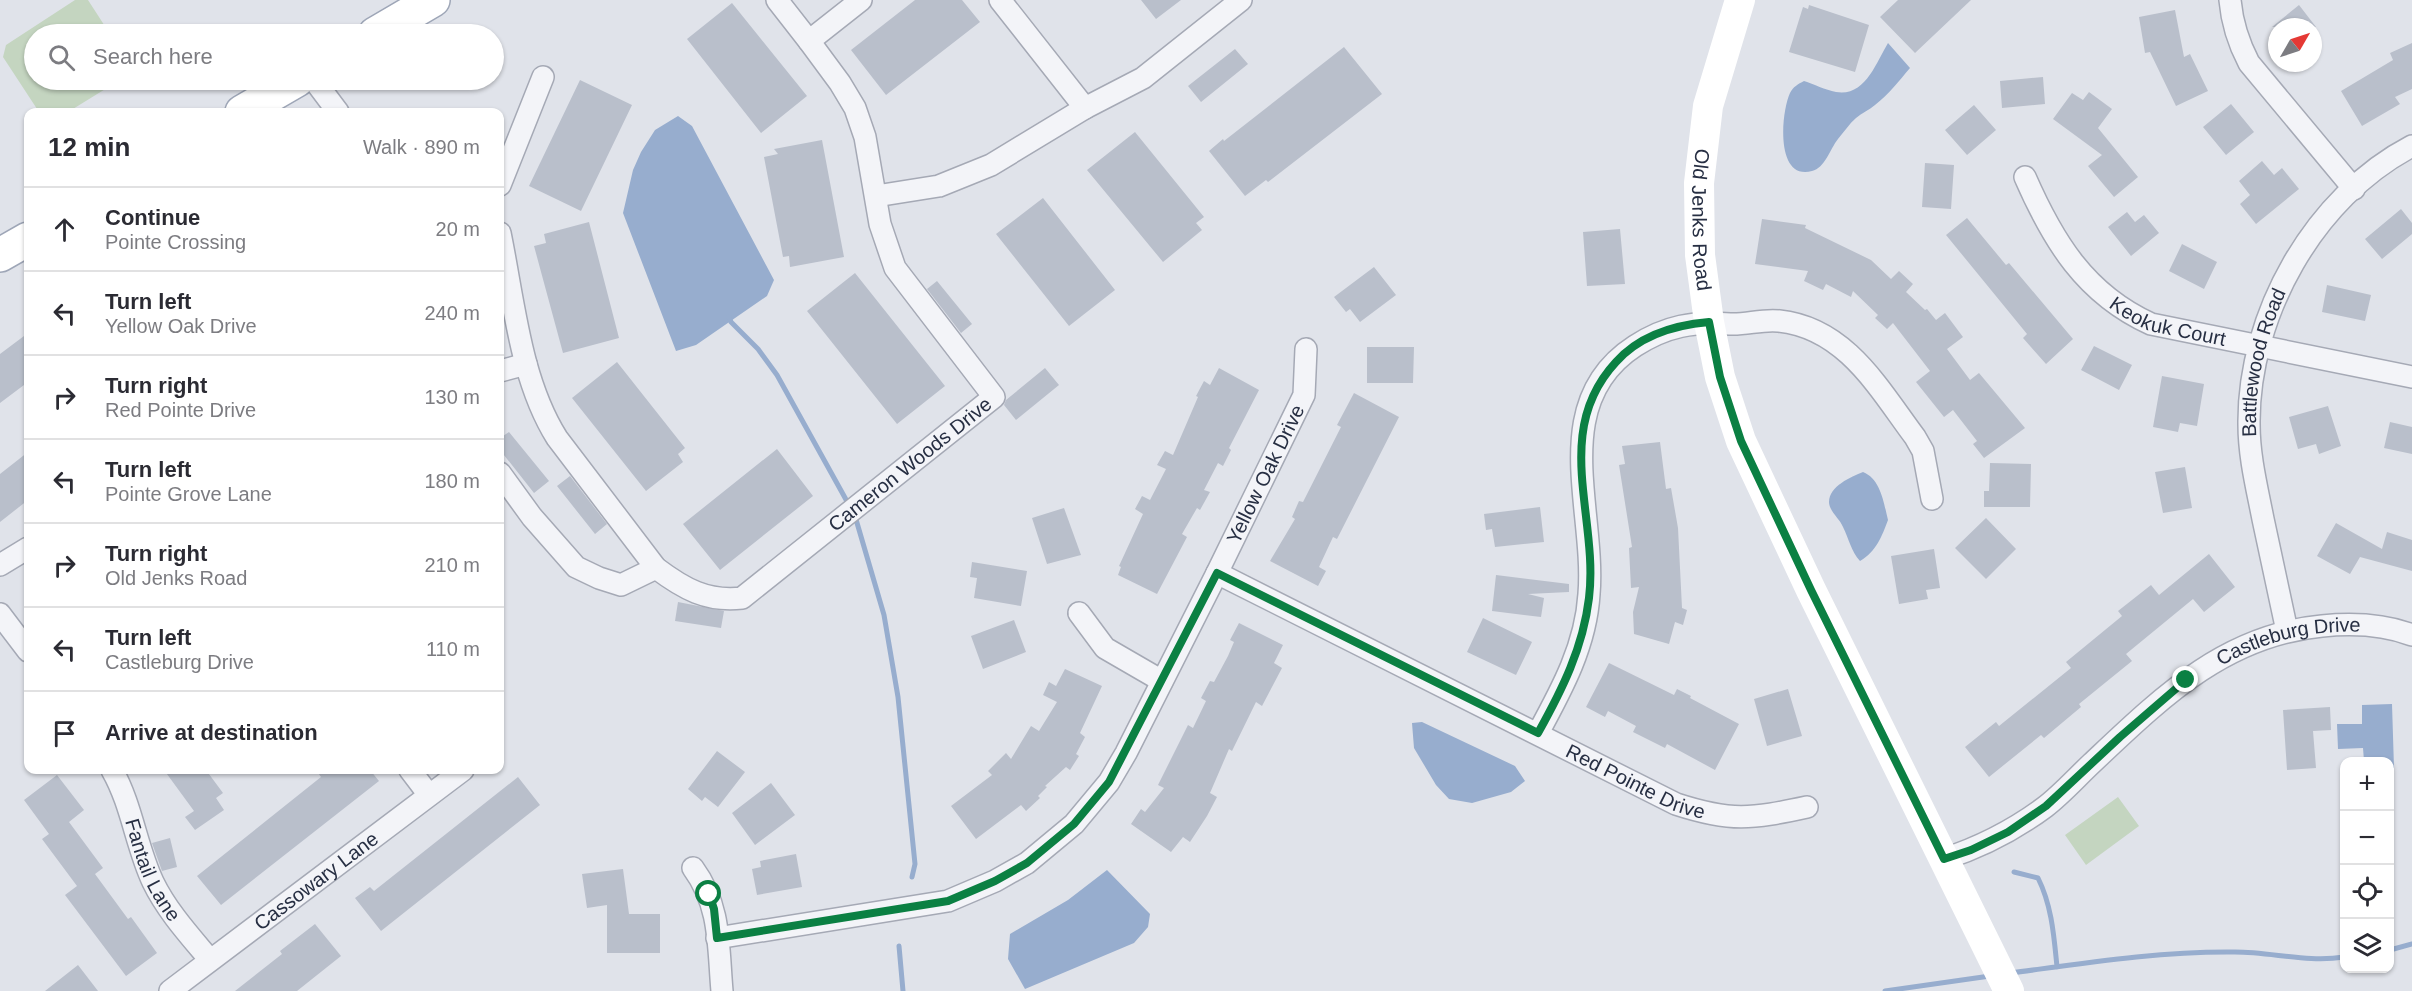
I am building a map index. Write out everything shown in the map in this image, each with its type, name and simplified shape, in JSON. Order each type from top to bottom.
[{"type":"main road","points":[[392,24],[433,0]]},
{"type":"main road","points":[[249,108],[280,90]]},
{"type":"main road","points":[[0,255],[24,241]]},
{"type":"street","name":"Cameron Woods Drive","points":[[504,253],[526,364],[544,417],[557,438],[656,568],[677,583],[722,600],[742,598],[994,397],[895,268],[880,224],[865,137],[855,108],[840,83],[777,0]]},
{"type":"street","points":[[809,41],[861,0]]},
{"type":"street","points":[[1000,0],[1085,108]]},
{"type":"street","points":[[876,196],[939,186],[992,165],[1085,108],[1143,78],[1241,0]]},
{"type":"street","name":"Old Jenks Road","points":[[1740,0],[1708,106],[1699,183],[1700,255],[1709,322],[1720,377],[1741,441],[1811,590],[2009,991]]},
{"type":"street","points":[[2230,0],[2232,21],[2249,63],[2354,189]]},
{"type":"street","points":[[504,174],[543,77]]},
{"type":"street","points":[[322,90],[336,108]]},
{"type":"street","name":"Battlewood Road","points":[[2287,631],[2253,470],[2249,425],[2258,347],[2276,294],[2323,221],[2354,189],[2381,166],[2412,146]]},
{"type":"street","name":"Keokuk Court","points":[[2025,177],[2043,219],[2094,288],[2110,301],[2151,324],[2412,377]]},
{"type":"street","points":[[1538,733],[1572,666],[1585,624],[1590,573],[1582,483],[1582,430],[1595,390],[1620,357],[1650,337],[1683,324],[1709,322],[1735,324],[1761,320],[1803,325],[1839,344],[1856,359],[1915,437],[1923,451],[1932,499]]},
{"type":"street","name":"Yellow Oak Drive","points":[[717,938],[948,901],[995,881],[1027,863],[1074,824],[1109,782],[1217,573],[1304,395],[1306,349]]},
{"type":"street","points":[[504,370],[526,364]]},
{"type":"street","points":[[504,478],[532,517],[576,567],[621,585],[656,568]]},
{"type":"street","points":[[0,565],[24,550]]},
{"type":"street","name":"Red Pointe Drive","points":[[1217,573],[1676,804],[1725,817],[1750,818],[1807,807]]},
{"type":"street","points":[[1079,613],[1105,648],[1161,681]]},
{"type":"street","points":[[0,614],[24,646]]},
{"type":"street","name":"Castleburg Drive","points":[[1944,859],[1971,850],[2008,832],[2046,806],[2186,680],[2209,663],[2257,640],[2287,631],[2345,624],[2373,625],[2412,635]]},
{"type":"street","name":"Fantail Lane","points":[[114,774],[130,811],[153,882],[177,920],[210,960]]},
{"type":"street","points":[[413,774],[429,795]]},
{"type":"street","name":"Cassowary Lane","points":[[170,991],[458,774]]},
{"type":"street","points":[[693,868],[709,894],[714,909],[722,991]]},
{"type":"green space","points":[[75,0],[88,0],[104,24],[38,24]]},
{"type":"green space","points":[[24,33],[24,89],[3,57],[6,45]]},
{"type":"green space","points":[[25,90],[104,90],[74,108],[36,108]]},
{"type":"green space","points":[[2118,797],[2139,826],[2086,865],[2065,835]]},
{"type":"water","points":[[1888,43],[1910,68],[1885,96],[1851,123],[1817,169],[1800,171],[1792,166],[1786,156],[1783,129],[1787,102],[1793,89],[1804,81],[1836,92],[1855,89],[1874,69]]},
{"type":"water","points":[[678,116],[692,126],[774,280],[767,296],[696,345],[676,351],[623,213],[633,170],[641,152],[655,130]]},
{"type":"water","points":[[1863,472],[1869,475],[1878,486],[1888,520],[1881,538],[1860,561],[1829,502],[1830,496],[1837,487],[1847,479]]},
{"type":"water","points":[[2392,704],[2394,757],[2364,757],[2363,748],[2338,749],[2337,724],[2362,724],[2362,705]]},
{"type":"water","points":[[1422,722],[1515,766],[1525,781],[1511,792],[1472,803],[1449,799],[1436,785],[1414,748],[1412,723]]},
{"type":"water","points":[[1107,870],[1150,914],[1148,927],[1134,943],[1025,989],[1008,959],[1010,934],[1068,900]]},
{"type":"building","points":[[915,0],[962,0],[980,22],[886,95],[851,50]]},
{"type":"building","points":[[1141,0],[1181,0],[1156,19]]},
{"type":"building","points":[[1898,0],[1971,0],[1915,53],[1880,17]]},
{"type":"building","points":[[732,3],[807,96],[761,133],[687,39]]},
{"type":"building","points":[[1809,5],[1869,25],[1855,72],[1789,52],[1803,7],[1808,9]]},
{"type":"building","points":[[2299,5],[2309,18],[2283,18]]},
{"type":"building","points":[[2175,10],[2184,57],[2190,54],[2208,91],[2176,106],[2150,52],[2145,53],[2139,17]]},
{"type":"building","points":[[2412,43],[2412,89],[2395,97],[2400,104],[2362,126],[2341,91],[2393,60],[2390,53]]},
{"type":"building","points":[[1344,47],[1382,94],[1268,182],[1266,180],[1245,196],[1209,151]]},
{"type":"building","points":[[1235,49],[1248,64],[1201,102],[1188,86]]},
{"type":"building","points":[[2043,77],[2045,104],[2002,108],[2000,81]]},
{"type":"building","points":[[580,80],[632,105],[581,211],[529,186]]},
{"type":"building","points":[[2089,92],[2112,109],[2098,128],[2138,177],[2114,197],[2088,166],[2102,155],[2053,119],[2072,93],[2083,100]]},
{"type":"building","points":[[2231,104],[2254,132],[2226,155],[2203,127]]},
{"type":"building","points":[[1974,105],[1996,130],[1967,155],[1945,130]]},
{"type":"building","points":[[1135,132],[1204,217],[1196,223],[1202,230],[1163,262],[1087,170]]},
{"type":"building","points":[[822,140],[844,257],[790,267],[789,256],[783,257],[764,157],[778,154],[774,149]]},
{"type":"building","points":[[2262,161],[2274,175],[2282,168],[2299,189],[2256,224],[2240,204],[2250,195],[2239,181]]},
{"type":"building","points":[[1925,163],[1954,165],[1951,209],[1922,207]]},
{"type":"building","points":[[1043,198],[1115,290],[1069,326],[996,234]]},
{"type":"building","points":[[2401,209],[2412,223],[2412,234],[2382,259],[2365,239]]},
{"type":"building","points":[[2127,212],[2135,222],[2144,215],[2159,233],[2131,256],[2108,227]]},
{"type":"building","points":[[1967,218],[2006,265],[2009,263],[2073,339],[2046,364],[2023,338],[2027,334],[1946,235]]},
{"type":"building","points":[[1762,219],[1806,225],[1805,228],[1871,260],[1891,279],[1899,271],[1913,284],[1906,292],[1925,310],[1927,309],[1936,320],[1945,313],[1963,337],[1947,349],[1970,380],[1979,373],[2025,428],[1984,458],[1973,444],[1977,441],[1953,410],[1944,417],[1916,382],[1930,371],[1893,323],[1887,329],[1875,318],[1878,315],[1853,291],[1851,297],[1826,284],[1823,290],[1804,281],[1808,271],[1755,264]]},
{"type":"building","points":[[589,222],[619,338],[563,353],[534,246],[546,243],[544,234]]},
{"type":"building","points":[[1620,229],[1625,284],[1587,286],[1583,232]]},
{"type":"building","points":[[2182,244],[2217,262],[2204,289],[2169,271]]},
{"type":"building","points":[[1374,267],[1396,295],[1360,322],[1350,309],[1346,312],[1334,297]]},
{"type":"building","points":[[855,273],[945,386],[897,424],[807,311]]},
{"type":"building","points":[[937,281],[972,324],[961,333],[927,289]]},
{"type":"building","points":[[2327,285],[2371,295],[2365,321],[2322,312]]},
{"type":"building","points":[[24,336],[24,385],[0,403],[0,354]]},
{"type":"building","points":[[2094,346],[2132,365],[2119,390],[2081,370]]},
{"type":"building","points":[[1367,347],[1414,347],[1413,383],[1367,383]]},
{"type":"building","points":[[617,362],[685,448],[678,454],[683,462],[646,491],[572,398]]},
{"type":"building","points":[[1045,368],[1059,385],[1016,420],[1004,405],[1006,400]]},
{"type":"building","points":[[1219,368],[1259,390],[1229,448],[1231,450],[1223,466],[1218,463],[1204,490],[1210,492],[1200,510],[1197,508],[1182,534],[1187,537],[1157,594],[1118,575],[1121,567],[1119,566],[1143,514],[1135,509],[1142,496],[1150,500],[1166,469],[1157,465],[1165,451],[1173,455],[1198,397],[1196,396],[1204,381],[1210,385]]},
{"type":"building","points":[[2162,376],[2204,384],[2197,426],[2180,423],[2178,432],[2153,427]]},
{"type":"building","points":[[1354,393],[1399,417],[1337,539],[1333,537],[1319,567],[1326,571],[1318,586],[1270,561],[1295,519],[1292,517],[1299,501],[1303,502],[1341,427],[1337,425]]},
{"type":"building","points":[[2328,406],[2341,446],[2319,454],[2316,444],[2298,449],[2289,417]]},
{"type":"building","points":[[2390,422],[2412,427],[2412,454],[2384,448]]},
{"type":"building","points":[[509,432],[549,481],[534,493],[504,455],[504,435]]},
{"type":"building","points":[[1660,442],[1666,489],[1671,488],[1678,528],[1682,608],[1687,610],[1683,625],[1675,622],[1669,644],[1634,634],[1633,612],[1639,587],[1631,588],[1629,548],[1632,547],[1619,465],[1625,464],[1622,446]]},
{"type":"building","points":[[777,449],[813,496],[720,570],[683,524]]},
{"type":"building","points":[[24,455],[24,503],[0,522],[0,474]]},
{"type":"building","points":[[1990,463],[2031,464],[2030,507],[1984,507],[1984,491],[1989,491]]},
{"type":"building","points":[[2185,467],[2192,508],[2163,513],[2155,472]]},
{"type":"building","points":[[570,476],[607,524],[595,534],[557,486]]},
{"type":"building","points":[[1540,507],[1544,542],[1495,547],[1492,529],[1486,530],[1484,514]]},
{"type":"building","points":[[1064,508],[1081,555],[1047,564],[1032,518]]},
{"type":"building","points":[[1986,518],[2016,549],[1986,579],[1955,548]]},
{"type":"building","points":[[2336,523],[2382,549],[2387,532],[2412,540],[2412,571],[2360,557],[2350,574],[2317,556]]},
{"type":"building","points":[[1934,549],[1940,588],[1926,590],[1928,599],[1899,604],[1891,556]]},
{"type":"building","points":[[2209,554],[2235,587],[2204,612],[2193,599],[2126,654],[2132,661],[2079,704],[2081,707],[2044,738],[2041,735],[1989,777],[1965,747],[1996,722],[1999,726],[2071,668],[2066,662],[2122,616],[2118,611],[2151,585],[2159,595]]},
{"type":"building","points":[[972,562],[1027,571],[1021,606],[974,598],[977,578],[970,577]]},
{"type":"building","points":[[1496,575],[1569,584],[1569,592],[1528,594],[1544,598],[1541,617],[1492,611]]},
{"type":"building","points":[[678,602],[724,611],[721,628],[675,621]]},
{"type":"building","points":[[1483,618],[1532,642],[1516,675],[1467,652]]},
{"type":"building","points":[[1014,620],[1026,652],[983,669],[971,636]]},
{"type":"building","points":[[1239,623],[1283,645],[1274,663],[1282,668],[1262,706],[1256,702],[1232,751],[1229,749],[1210,793],[1217,797],[1207,816],[1190,842],[1183,837],[1171,852],[1131,824],[1141,809],[1145,812],[1164,788],[1158,785],[1188,725],[1193,728],[1206,701],[1201,698],[1210,681],[1214,682],[1228,656],[1234,642],[1230,640]]},
{"type":"building","points":[[1609,663],[1674,695],[1677,689],[1739,724],[1715,770],[1667,744],[1665,748],[1633,732],[1636,726],[1608,711],[1605,717],[1586,707]]},
{"type":"building","points":[[1065,669],[1102,686],[1080,733],[1085,737],[1076,754],[1079,756],[1070,770],[1066,767],[1045,786],[1047,787],[1038,796],[1040,798],[1026,811],[1021,805],[976,839],[951,806],[992,775],[988,771],[1006,753],[1011,759],[1031,726],[1039,731],[1057,702],[1043,695],[1049,682],[1056,686]]},
{"type":"building","points":[[1788,689],[1802,736],[1767,746],[1754,699]]},
{"type":"building","points":[[2330,707],[2331,730],[2313,731],[2316,768],[2287,770],[2283,710]]},
{"type":"building","points":[[717,751],[745,772],[718,807],[705,797],[702,801],[688,789]]},
{"type":"building","points":[[167,774],[209,774],[223,793],[216,798],[224,810],[195,830],[185,817],[194,811]]},
{"type":"building","points":[[319,774],[373,774],[379,781],[221,905],[197,876],[321,777]]},
{"type":"building","points":[[57,775],[84,810],[69,822],[103,868],[95,874],[128,919],[131,917],[157,953],[126,976],[65,895],[77,886],[42,839],[49,834],[24,800]]},
{"type":"building","points":[[518,777],[540,805],[381,931],[355,898],[370,887],[374,891]]},
{"type":"building","points":[[771,783],[795,815],[755,845],[732,813]]},
{"type":"building","points":[[170,838],[177,867],[162,871],[152,843]]},
{"type":"building","points":[[796,854],[802,887],[757,895],[752,869],[761,867],[760,861]]},
{"type":"building","points":[[623,869],[629,914],[660,914],[660,953],[607,953],[607,905],[587,908],[582,874]]},
{"type":"building","points":[[315,924],[341,956],[297,991],[235,991],[282,954],[280,951]]},
{"type":"building","points":[[78,965],[98,991],[45,991]]},
{"type":"waterway","points":[[729,317],[731,322],[758,349],[777,375],[849,505]]},
{"type":"waterway","points":[[855,516],[884,615],[898,697],[915,864],[912,877]]},
{"type":"waterway","points":[[2014,872],[2038,878],[2043,889],[2053,933],[2057,967]]},
{"type":"waterway","points":[[2394,949],[2412,944]]},
{"type":"waterway","points":[[899,946],[903,991]]},
{"type":"waterway","points":[[2011,973],[2179,953],[2249,952],[2317,959],[2340,958]]},
{"type":"waterway","points":[[1885,991],[1990,976]]},
{"type":"route","points":[[709,894],[714,909],[717,938],[948,901],[995,881],[1027,863],[1074,824],[1109,782],[1217,573],[1538,733],[1572,666],[1585,624],[1590,573],[1581,456],[1582,430],[1587,410],[1595,390],[1620,357],[1650,337],[1683,324],[1709,322],[1720,377],[1741,441],[1811,590],[1944,859],[1971,850],[2008,832],[2046,806],[2186,680]]}]
